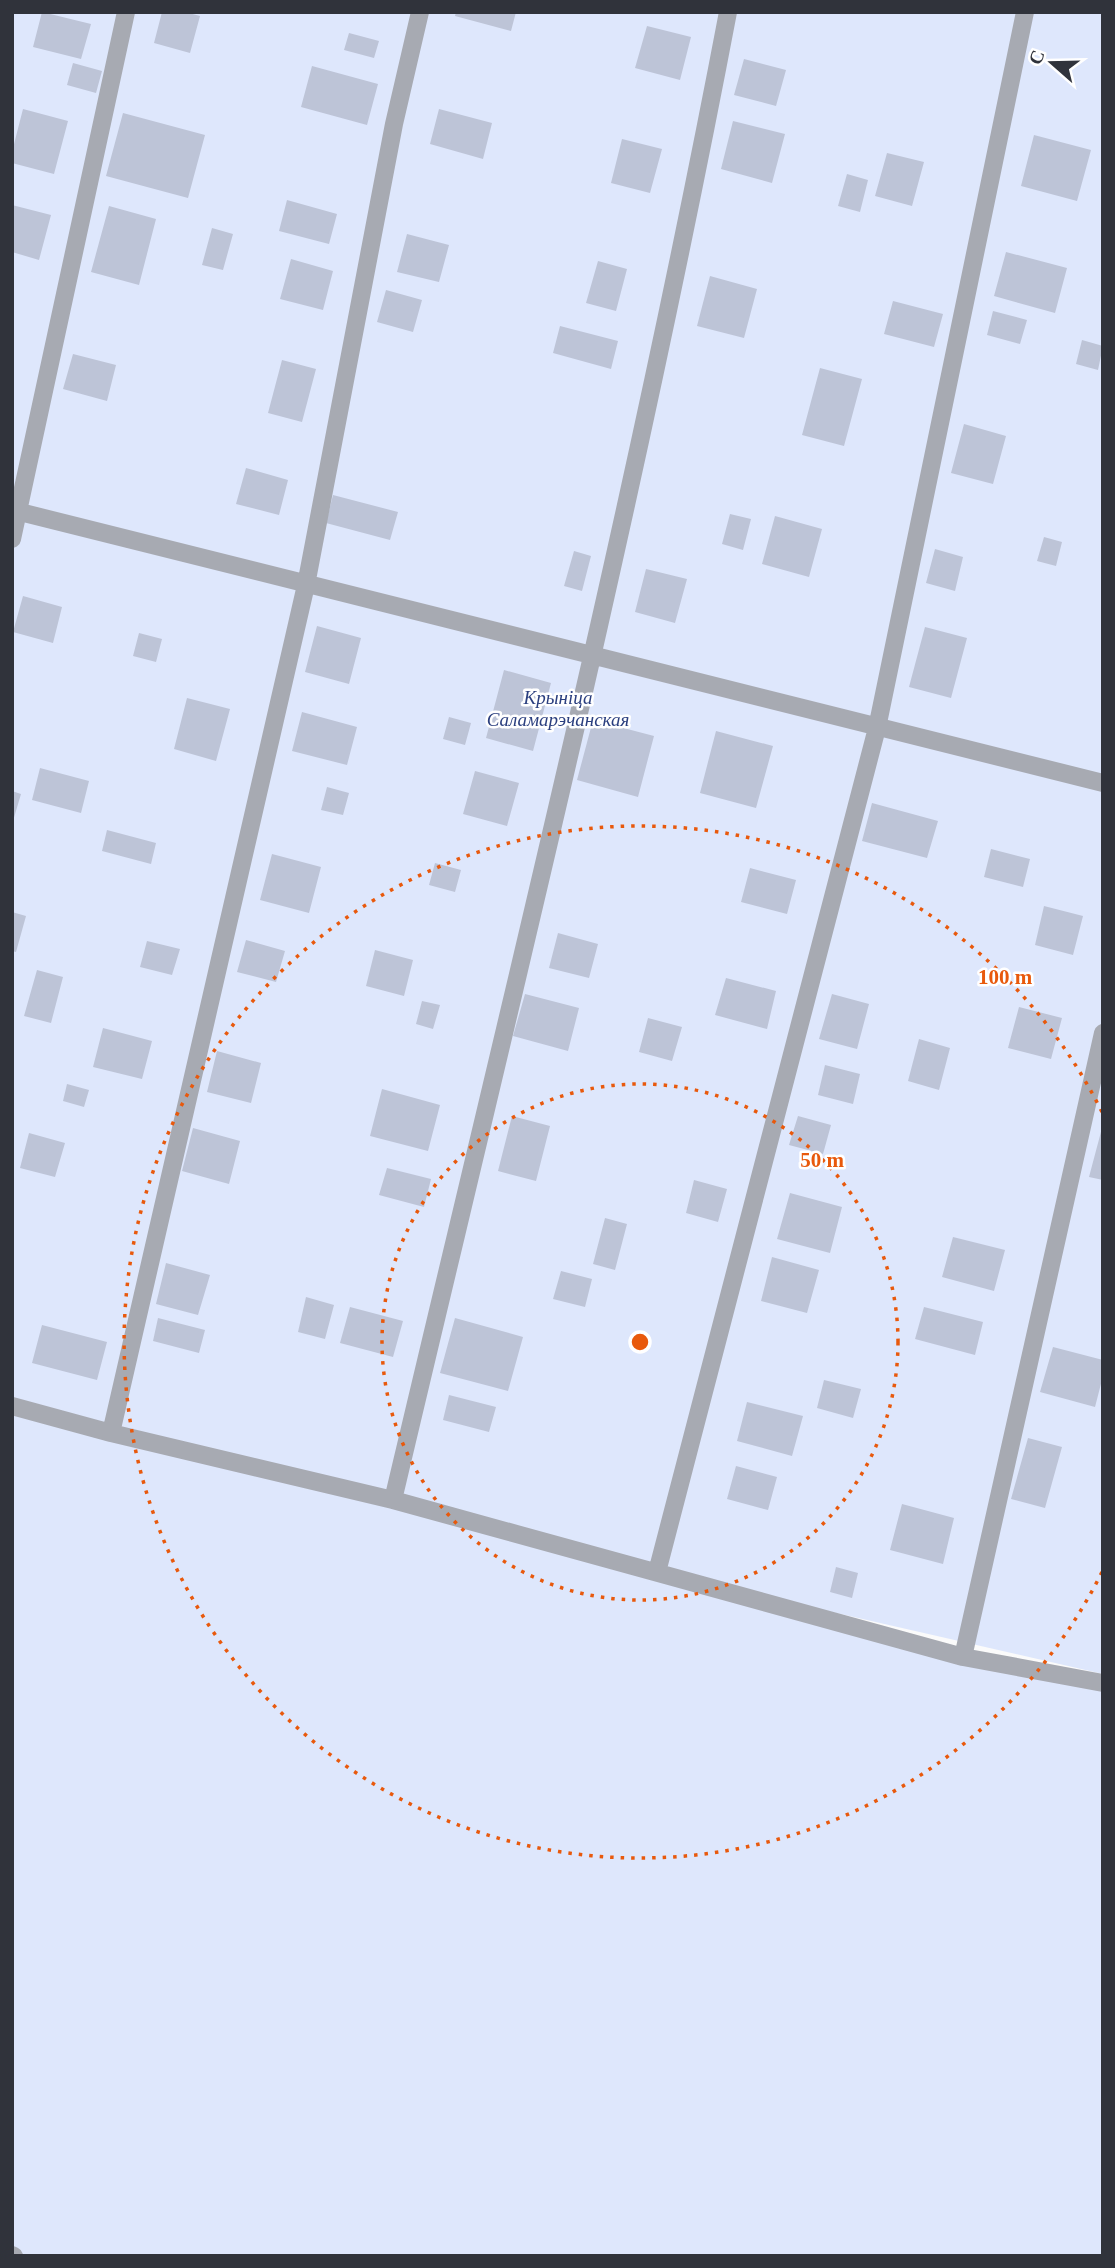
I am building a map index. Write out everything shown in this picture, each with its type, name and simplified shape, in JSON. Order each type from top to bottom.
[{"type":"lane","points":[[12,539],[15,510],[126,12]]},
{"type":"lane","points":[[111,1433],[306,585],[394,124],[420,12]]},
{"type":"lane","points":[[393,1500],[593,655],[688,225],[728,12]]},
{"type":"lane","points":[[657,1572],[877,727],[1025,12]]},
{"type":"lane","points":[[15,510],[1103,783]]},
{"type":"lane","points":[[962,1657],[1103,1033]]},
{"type":"lane","points":[[12,1406],[111,1433],[393,1500],[962,1657],[1103,1683]]},
{"type":"green space","name":"Крыніца Саламарэчанская","points":[[12,12],[1103,12],[1103,1674],[679,1577],[1103,1683],[1103,2256],[12,2256]]},
{"type":"building","points":[[42,12],[91,24],[81,59],[33,47]]},
{"type":"building","points":[[162,12],[185,12],[200,16],[190,53],[154,43]]},
{"type":"building","points":[[456,12],[516,12],[511,31],[455,16]]},
{"type":"building","points":[[647,26],[691,37],[680,80],[635,68]]},
{"type":"building","points":[[349,33],[379,41],[374,58],[344,50]]},
{"type":"building","points":[[744,59],[786,70],[776,106],[734,95]]},
{"type":"building","points":[[73,63],[102,71],[96,93],[67,85]]},
{"type":"building","points":[[312,66],[378,84],[367,125],[301,107]]},
{"type":"building","points":[[23,109],[68,121],[54,174],[12,163],[12,152]]},
{"type":"building","points":[[439,109],[492,123],[483,159],[430,144]]},
{"type":"building","points":[[123,113],[205,135],[188,198],[106,176]]},
{"type":"building","points":[[733,121],[785,134],[772,183],[721,169]]},
{"type":"building","points":[[1034,135],[1091,150],[1077,201],[1021,186]]},
{"type":"building","points":[[622,139],[662,149],[650,193],[611,183]]},
{"type":"building","points":[[887,153],[924,162],[912,206],[875,196]]},
{"type":"building","points":[[847,174],[868,180],[860,212],[838,206]]},
{"type":"building","points":[[287,200],[337,214],[329,244],[279,231]]},
{"type":"building","points":[[12,205],[51,215],[39,260],[12,252]]},
{"type":"building","points":[[109,206],[156,219],[139,285],[91,272]]},
{"type":"building","points":[[212,228],[233,234],[223,270],[202,265]]},
{"type":"building","points":[[407,234],[449,245],[439,282],[397,272]]},
{"type":"building","points":[[1006,252],[1067,268],[1055,313],[994,296]]},
{"type":"building","points":[[291,259],[333,271],[323,310],[280,299]]},
{"type":"building","points":[[598,261],[627,269],[616,311],[586,303]]},
{"type":"building","points":[[710,276],[757,289],[744,338],[697,326]]},
{"type":"building","points":[[386,290],[422,300],[413,332],[377,322]]},
{"type":"building","points":[[893,301],[943,314],[934,347],[884,334]]},
{"type":"building","points":[[993,311],[1027,320],[1020,344],[987,335]]},
{"type":"building","points":[[560,326],[618,341],[611,369],[553,353]]},
{"type":"building","points":[[1082,340],[1103,346],[1098,370],[1076,364]]},
{"type":"building","points":[[73,354],[116,365],[107,401],[63,389]]},
{"type":"building","points":[[282,360],[316,369],[302,422],[268,413]]},
{"type":"building","points":[[820,368],[862,379],[844,446],[802,435]]},
{"type":"building","points":[[964,424],[1006,436],[993,484],[951,473]]},
{"type":"building","points":[[246,468],[288,480],[279,515],[236,504]]},
{"type":"building","points":[[333,495],[398,512],[390,540],[326,523]]},
{"type":"building","points":[[730,514],[751,519],[743,550],[722,544]]},
{"type":"building","points":[[775,516],[822,529],[809,577],[762,564]]},
{"type":"building","points":[[1044,537],[1062,542],[1056,566],[1037,561]]},
{"type":"building","points":[[935,549],[963,557],[955,591],[926,583]]},
{"type":"building","points":[[574,551],[591,556],[582,591],[564,586]]},
{"type":"building","points":[[646,569],[687,579],[675,623],[635,612]]},
{"type":"building","points":[[23,596],[62,607],[53,643],[13,632]]},
{"type":"building","points":[[317,626],[361,638],[349,684],[305,672]]},
{"type":"building","points":[[925,627],[967,638],[951,698],[909,687]]},
{"type":"building","points":[[139,633],[162,639],[156,662],[133,656]]},
{"type":"building","points":[[504,670],[551,683],[533,751],[486,738]]},
{"type":"building","points":[[187,698],[230,709],[216,761],[174,749]]},
{"type":"building","points":[[302,712],[357,727],[347,765],[292,751]]},
{"type":"building","points":[[449,717],[471,723],[465,745],[443,739]]},
{"type":"building","points":[[593,720],[654,736],[638,797],[577,780]]},
{"type":"building","points":[[716,731],[773,746],[756,808],[700,793]]},
{"type":"building","points":[[40,768],[89,781],[81,813],[32,800]]},
{"type":"building","points":[[475,771],[519,783],[507,826],[463,814]]},
{"type":"building","points":[[327,787],[349,793],[343,815],[321,810]]},
{"type":"building","points":[[12,791],[21,794],[13,821],[12,821]]},
{"type":"building","points":[[872,803],[938,821],[927,858],[862,841]]},
{"type":"building","points":[[107,830],[156,843],[151,864],[102,851]]},
{"type":"building","points":[[991,849],[1030,859],[1023,887],[984,877]]},
{"type":"building","points":[[272,854],[321,867],[309,913],[260,900]]},
{"type":"building","points":[[435,863],[461,870],[455,892],[429,885]]},
{"type":"building","points":[[750,868],[796,880],[787,914],[741,902]]},
{"type":"building","points":[[1044,906],[1083,916],[1073,955],[1035,945]]},
{"type":"building","points":[[12,912],[26,916],[16,952],[12,951]]},
{"type":"building","points":[[558,933],[598,944],[589,978],[549,968]]},
{"type":"building","points":[[246,940],[285,951],[276,982],[237,972]]},
{"type":"building","points":[[147,941],[180,949],[172,975],[140,967]]},
{"type":"building","points":[[375,950],[413,960],[404,996],[366,986]]},
{"type":"building","points":[[37,970],[63,977],[51,1023],[24,1016]]},
{"type":"building","points":[[726,978],[776,991],[767,1029],[715,1015]]},
{"type":"building","points":[[525,994],[579,1008],[568,1051],[513,1036]]},
{"type":"building","points":[[832,994],[869,1004],[857,1049],[819,1039]]},
{"type":"building","points":[[422,1001],[440,1005],[433,1029],[416,1024]]},
{"type":"building","points":[[1019,1007],[1062,1018],[1051,1059],[1008,1048]]},
{"type":"building","points":[[648,1018],[682,1027],[672,1061],[639,1052]]},
{"type":"building","points":[[103,1028],[152,1041],[142,1079],[93,1067]]},
{"type":"building","points":[[919,1039],[950,1048],[939,1090],[908,1081]]},
{"type":"building","points":[[217,1051],[261,1063],[251,1103],[207,1092]]},
{"type":"building","points":[[825,1065],[860,1074],[853,1104],[818,1095]]},
{"type":"building","points":[[67,1084],[89,1090],[84,1107],[63,1101]]},
{"type":"building","points":[[382,1089],[440,1105],[428,1151],[370,1136]]},
{"type":"building","points":[[512,1116],[550,1126],[536,1181],[498,1171]]},
{"type":"building","points":[[798,1116],[831,1125],[823,1154],[789,1145]]},
{"type":"building","points":[[193,1128],[240,1141],[229,1184],[182,1171]]},
{"type":"building","points":[[1103,1129],[1103,1180],[1089,1177]]},
{"type":"building","points":[[29,1133],[65,1143],[55,1177],[20,1168]]},
{"type":"building","points":[[387,1168],[431,1179],[424,1207],[379,1195]]},
{"type":"building","points":[[694,1180],[727,1189],[718,1222],[686,1213]]},
{"type":"building","points":[[790,1193],[842,1207],[830,1253],[777,1239]]},
{"type":"building","points":[[605,1218],[627,1224],[615,1270],[593,1264]]},
{"type":"building","points":[[953,1237],[1005,1250],[994,1291],[942,1277]]},
{"type":"building","points":[[772,1257],[819,1270],[807,1313],[761,1301]]},
{"type":"building","points":[[166,1263],[210,1275],[198,1315],[156,1304]]},
{"type":"building","points":[[561,1271],[592,1279],[585,1307],[553,1299]]},
{"type":"building","points":[[306,1297],[334,1305],[325,1339],[298,1332]]},
{"type":"building","points":[[350,1307],[403,1321],[393,1357],[340,1343]]},
{"type":"building","points":[[924,1307],[983,1322],[975,1355],[915,1339]]},
{"type":"building","points":[[158,1318],[205,1330],[199,1353],[153,1341]]},
{"type":"building","points":[[455,1318],[523,1337],[508,1391],[440,1373]]},
{"type":"building","points":[[42,1325],[107,1342],[97,1380],[32,1363]]},
{"type":"building","points":[[1053,1347],[1103,1360],[1103,1376],[1095,1407],[1040,1392]]},
{"type":"building","points":[[824,1380],[861,1389],[853,1418],[817,1408]]},
{"type":"building","points":[[449,1395],[496,1407],[489,1432],[443,1420]]},
{"type":"building","points":[[747,1402],[803,1416],[792,1456],[737,1441]]},
{"type":"building","points":[[1028,1438],[1062,1447],[1045,1508],[1011,1499]]},
{"type":"building","points":[[736,1466],[777,1477],[768,1510],[727,1499]]},
{"type":"building","points":[[902,1504],[954,1518],[943,1564],[890,1550]]},
{"type":"building","points":[[836,1567],[858,1573],[852,1598],[830,1592]]}]
